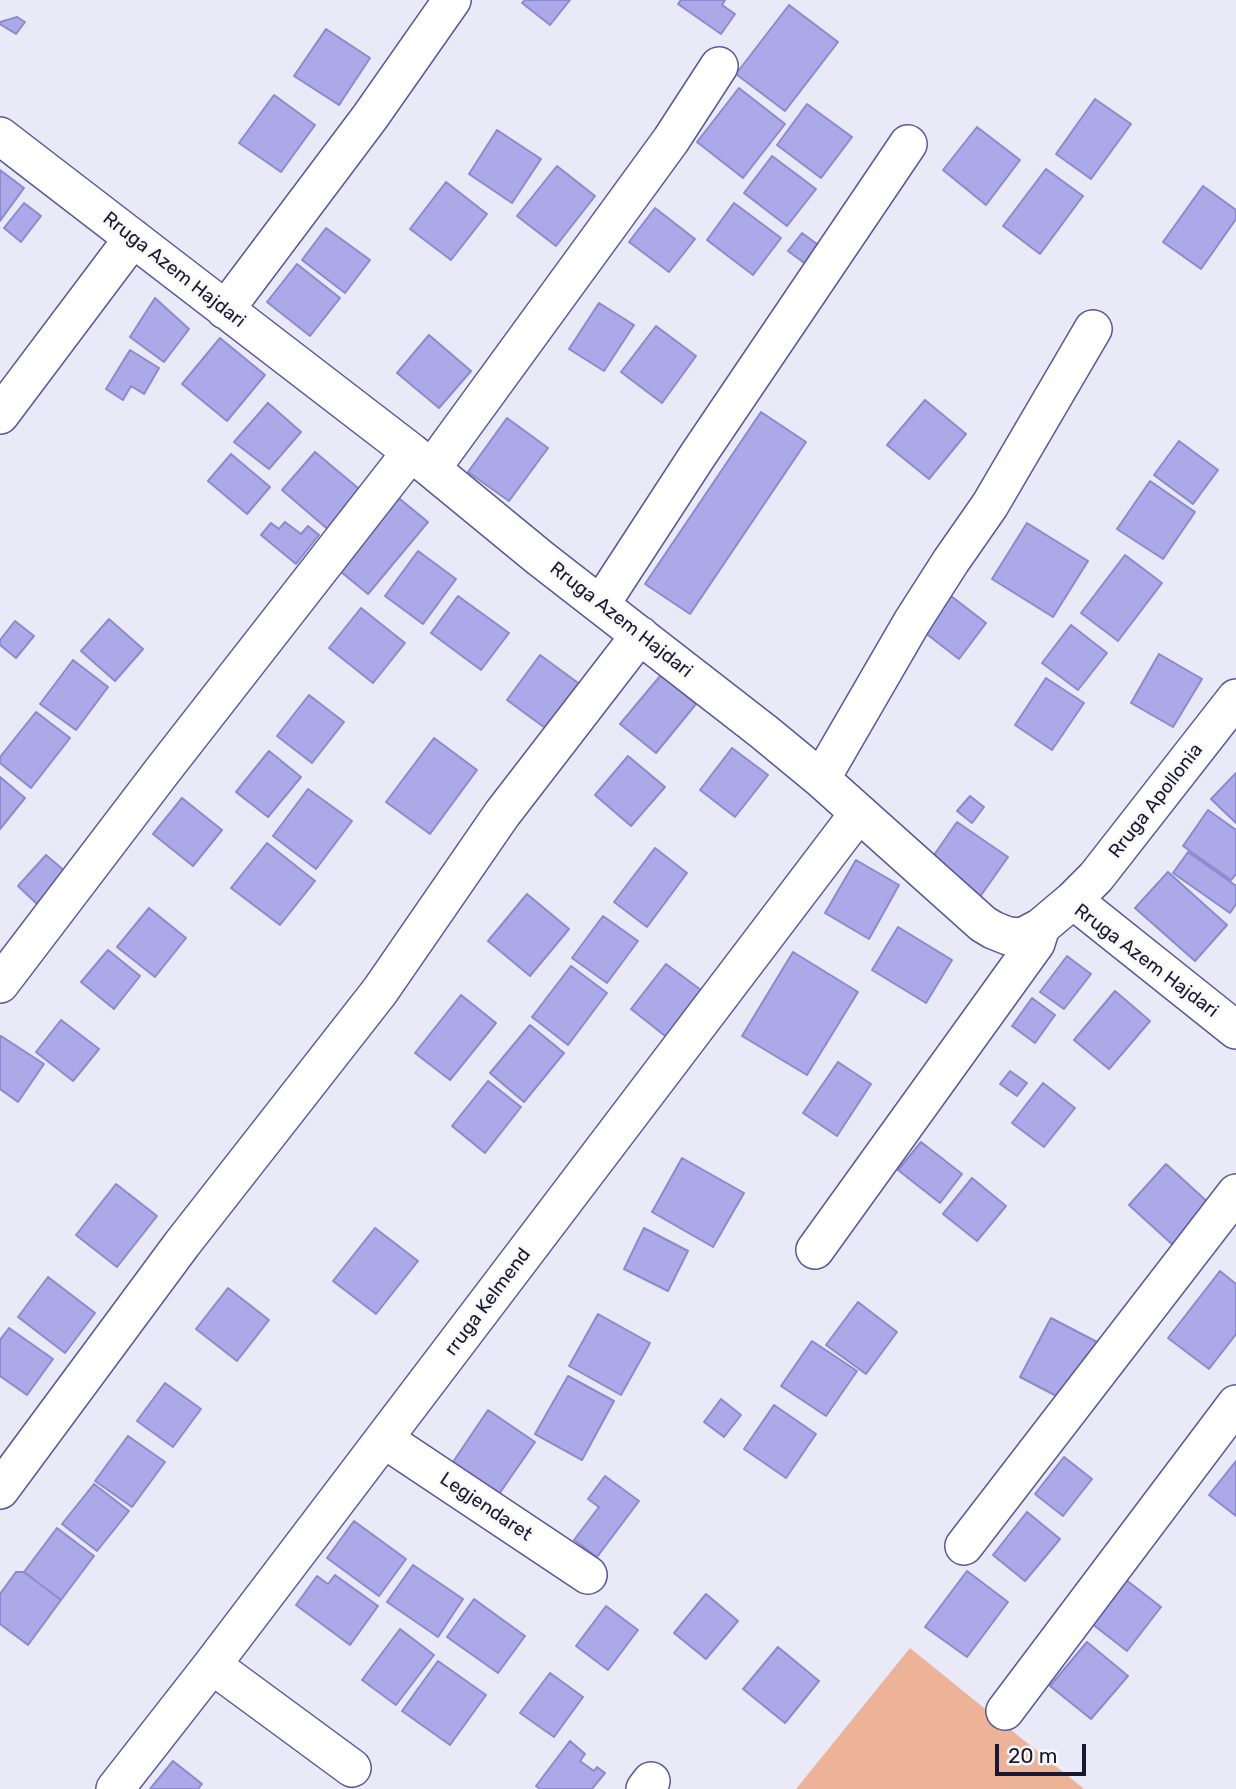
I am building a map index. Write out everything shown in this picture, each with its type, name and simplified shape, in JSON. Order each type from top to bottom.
[{"type":"street","points":[[225,310],[370,117],[453,0]]},
{"type":"street","points":[[0,984],[163,770],[422,460],[671,140],[719,66]]},
{"type":"street","name":"Rruga Azem Hajdari","points":[[0,136],[422,460],[540,558],[764,732],[821,779],[983,924],[1008,936],[1022,937],[1041,927],[1073,900],[1236,1030]]},
{"type":"street","points":[[601,604],[908,144]]},
{"type":"street","points":[[0,415],[133,238]]},
{"type":"street","points":[[821,779],[912,622],[990,505],[1093,329]]},
{"type":"street","points":[[0,1490],[182,1244],[380,991],[502,814],[640,635]]},
{"type":"street","name":"Rruga Apollonia","points":[[1073,900],[1097,877],[1236,698]]},
{"type":"street","name":"rruga Kelmend","points":[[115,1789],[858,814]]},
{"type":"street","points":[[815,1250],[1036,943],[1041,927]]},
{"type":"street","points":[[964,1546],[1236,1193]]},
{"type":"street","points":[[1005,1712],[1236,1404]]},
{"type":"street","name":"Legjendaret","points":[[384,1439],[588,1575]]},
{"type":"street","points":[[212,1665],[352,1768]]},
{"type":"shaded area","points":[[910,1648],[1084,1789],[796,1789]]},
{"type":"building","points":[[525,0],[570,0],[550,25],[522,3]]},
{"type":"building","points":[[681,0],[725,0],[722,5],[735,14],[721,34],[678,4]]},
{"type":"building","points":[[789,5],[838,42],[785,111],[736,74]]},
{"type":"building","points":[[17,17],[25,22],[16,34],[0,24],[0,22]]},
{"type":"building","points":[[326,29],[370,58],[339,105],[294,76]]},
{"type":"building","points":[[739,88],[785,124],[743,178],[697,142]]},
{"type":"building","points":[[274,95],[315,125],[281,172],[239,143]]},
{"type":"building","points":[[1095,99],[1131,124],[1091,179],[1056,154]]},
{"type":"building","points":[[807,104],[852,137],[821,178],[777,145]]},
{"type":"building","points":[[977,127],[1020,160],[986,205],[943,170]]},
{"type":"building","points":[[497,130],[541,159],[512,203],[469,174]]},
{"type":"building","points":[[772,156],[816,189],[787,226],[744,193]]},
{"type":"building","points":[[557,166],[595,196],[556,246],[517,216]]},
{"type":"building","points":[[1046,169],[1083,196],[1040,254],[1003,226]]},
{"type":"building","points":[[0,170],[24,188],[0,221]]},
{"type":"building","points":[[446,182],[487,214],[451,260],[410,229]]},
{"type":"building","points":[[1203,186],[1236,210],[1236,219],[1201,269],[1163,242]]},
{"type":"building","points":[[24,203],[41,216],[21,242],[4,228]]},
{"type":"building","points":[[734,203],[781,238],[753,275],[707,240]]},
{"type":"building","points":[[655,208],[695,239],[669,272],[629,242]]},
{"type":"building","points":[[326,228],[370,260],[345,293],[302,260]]},
{"type":"building","points":[[802,233],[825,250],[811,268],[788,251]]},
{"type":"building","points":[[297,264],[340,298],[310,336],[267,302]]},
{"type":"building","points":[[155,298],[189,329],[164,362],[130,337]]},
{"type":"building","points":[[599,303],[634,325],[604,371],[569,349]]},
{"type":"building","points":[[656,326],[696,356],[662,403],[621,372]]},
{"type":"building","points":[[429,335],[471,371],[439,408],[397,373]]},
{"type":"building","points":[[220,338],[265,375],[227,421],[182,384]]},
{"type":"building","points":[[130,350],[159,368],[144,394],[131,386],[123,400],[106,389]]},
{"type":"building","points":[[925,400],[966,434],[929,479],[887,445]]},
{"type":"building","points":[[268,403],[301,432],[269,469],[234,442]]},
{"type":"building","points":[[761,412],[806,442],[690,614],[645,584]]},
{"type":"building","points":[[507,418],[548,448],[509,501],[468,472]]},
{"type":"building","points":[[1179,441],[1218,470],[1193,504],[1154,475]]},
{"type":"building","points":[[315,452],[364,493],[331,532],[282,490]]},
{"type":"building","points":[[231,454],[270,487],[247,514],[208,481]]},
{"type":"building","points":[[1150,481],[1195,512],[1163,559],[1117,529]]},
{"type":"building","points":[[395,495],[428,522],[368,594],[335,567]]},
{"type":"building","points":[[285,522],[301,534],[308,526],[319,535],[296,564],[261,535],[271,523],[279,529]]},
{"type":"building","points":[[1027,523],[1088,561],[1053,617],[992,579]]},
{"type":"building","points":[[418,551],[456,579],[423,624],[385,596]]},
{"type":"building","points":[[1125,555],[1162,583],[1118,641],[1081,613]]},
{"type":"building","points":[[458,596],[509,633],[481,670],[431,633]]},
{"type":"building","points":[[951,596],[986,623],[959,659],[924,632]]},
{"type":"building","points":[[361,608],[405,643],[373,683],[329,648]]},
{"type":"building","points":[[109,619],[143,649],[115,681],[81,651]]},
{"type":"building","points":[[15,621],[34,636],[16,658],[0,645],[0,640]]},
{"type":"building","points":[[1071,625],[1107,653],[1078,690],[1042,663]]},
{"type":"building","points":[[1159,654],[1202,679],[1173,727],[1131,703]]},
{"type":"building","points":[[540,655],[585,688],[552,733],[507,700]]},
{"type":"building","points":[[73,660],[108,687],[76,730],[40,704]]},
{"type":"building","points":[[661,675],[696,704],[656,753],[620,724]]},
{"type":"building","points":[[1046,678],[1084,703],[1052,750],[1015,725]]},
{"type":"building","points":[[309,695],[344,722],[312,763],[277,736]]},
{"type":"building","points":[[36,712],[70,738],[31,788],[0,763],[0,757]]},
{"type":"building","points":[[434,738],[477,770],[430,834],[386,802]]},
{"type":"building","points":[[732,748],[768,775],[735,817],[700,790]]},
{"type":"building","points":[[269,751],[301,777],[268,817],[236,792]]},
{"type":"building","points":[[628,756],[665,787],[631,826],[595,795]]},
{"type":"building","points":[[1236,773],[1236,823],[1211,799]]},
{"type":"building","points":[[0,777],[25,798],[0,829]]},
{"type":"building","points":[[308,789],[352,821],[316,869],[273,836]]},
{"type":"building","points":[[970,796],[984,807],[972,823],[957,811]]},
{"type":"building","points":[[182,798],[222,830],[193,866],[153,834]]},
{"type":"building","points":[[1208,810],[1236,830],[1236,874],[1231,880],[1183,846]]},
{"type":"building","points":[[957,822],[1008,857],[977,901],[927,865]]},
{"type":"building","points":[[267,843],[315,881],[280,925],[231,888]]},
{"type":"building","points":[[655,848],[687,873],[647,927],[614,902]]},
{"type":"building","points":[[1188,852],[1236,886],[1236,904],[1230,913],[1173,873]]},
{"type":"building","points":[[46,855],[67,873],[38,905],[18,886]]},
{"type":"building","points":[[856,860],[899,885],[869,939],[825,913]]},
{"type":"building","points":[[1168,872],[1227,925],[1195,961],[1135,908]]},
{"type":"building","points":[[527,894],[569,929],[530,976],[488,941]]},
{"type":"building","points":[[149,908],[186,938],[155,977],[117,947]]},
{"type":"building","points":[[603,916],[638,941],[607,983],[572,958]]},
{"type":"building","points":[[898,927],[952,960],[926,1003],[872,970]]},
{"type":"building","points":[[108,950],[140,976],[114,1009],[81,982]]},
{"type":"building","points":[[793,952],[858,992],[807,1075],[742,1036]]},
{"type":"building","points":[[1067,956],[1091,974],[1064,1009],[1040,992]]},
{"type":"building","points":[[666,964],[705,993],[669,1039],[631,1009]]},
{"type":"building","points":[[571,966],[607,993],[568,1045],[532,1017]]},
{"type":"building","points":[[1115,991],[1150,1021],[1109,1069],[1074,1040]]},
{"type":"building","points":[[461,995],[496,1023],[450,1080],[415,1053]]},
{"type":"building","points":[[1032,998],[1055,1015],[1035,1043],[1012,1026]]},
{"type":"building","points":[[61,1020],[99,1049],[73,1081],[36,1052]]},
{"type":"building","points":[[530,1025],[564,1053],[524,1102],[490,1073]]},
{"type":"building","points":[[1,1036],[44,1064],[18,1102],[0,1089]]},
{"type":"building","points":[[838,1062],[871,1084],[837,1136],[803,1113]]},
{"type":"building","points":[[1010,1071],[1027,1083],[1017,1096],[1000,1084]]},
{"type":"building","points":[[488,1081],[521,1107],[485,1153],[452,1126]]},
{"type":"building","points":[[1043,1083],[1075,1108],[1044,1147],[1012,1123]]},
{"type":"building","points":[[921,1142],[962,1174],[940,1203],[898,1170]]},
{"type":"building","points":[[682,1158],[744,1193],[713,1247],[652,1212]]},
{"type":"building","points":[[1166,1164],[1211,1205],[1174,1246],[1129,1205]]},
{"type":"building","points":[[972,1178],[1006,1206],[977,1241],[943,1214]]},
{"type":"building","points":[[116,1184],[157,1216],[117,1267],[76,1235]]},
{"type":"building","points":[[375,1228],[418,1261],[376,1314],[333,1281]]},
{"type":"building","points":[[644,1228],[688,1251],[668,1291],[624,1269]]},
{"type":"building","points":[[1220,1271],[1236,1284],[1236,1334],[1209,1369],[1168,1338]]},
{"type":"building","points":[[48,1277],[95,1313],[65,1353],[18,1317]]},
{"type":"building","points":[[228,1288],[269,1320],[237,1361],[196,1329]]},
{"type":"building","points":[[858,1302],[897,1332],[866,1374],[826,1345]]},
{"type":"building","points":[[598,1314],[650,1343],[621,1395],[569,1366]]},
{"type":"building","points":[[1051,1318],[1099,1343],[1068,1402],[1020,1377]]},
{"type":"building","points":[[9,1328],[53,1359],[27,1395],[0,1376],[0,1340]]},
{"type":"building","points":[[812,1341],[857,1371],[826,1416],[781,1386]]},
{"type":"building","points":[[568,1376],[614,1401],[582,1460],[535,1434]]},
{"type":"building","points":[[165,1383],[201,1409],[173,1447],[137,1421]]},
{"type":"building","points":[[721,1399],[741,1415],[724,1437],[704,1422]]},
{"type":"building","points":[[774,1405],[816,1434],[786,1478],[744,1449]]},
{"type":"building","points":[[488,1410],[535,1442],[497,1497],[451,1465]]},
{"type":"building","points":[[128,1436],[165,1462],[132,1507],[95,1481]]},
{"type":"building","points":[[1064,1457],[1092,1479],[1063,1516],[1035,1494]]},
{"type":"building","points":[[1236,1461],[1236,1516],[1209,1495]]},
{"type":"building","points":[[605,1476],[639,1501],[597,1557],[574,1540],[599,1507],[588,1499]]},
{"type":"building","points":[[94,1484],[129,1511],[97,1551],[62,1524]]},
{"type":"building","points":[[1027,1512],[1060,1539],[1025,1581],[993,1555]]},
{"type":"building","points":[[354,1521],[406,1559],[379,1596],[327,1558]]},
{"type":"building","points":[[57,1528],[94,1556],[61,1600],[24,1572]]},
{"type":"building","points":[[413,1565],[463,1599],[438,1637],[387,1602]]},
{"type":"building","points":[[967,1571],[1008,1602],[967,1657],[925,1627]]},
{"type":"building","points":[[16,1572],[24,1572],[61,1600],[28,1645],[0,1624],[0,1594]]},
{"type":"building","points":[[335,1575],[378,1606],[350,1645],[296,1605],[317,1576],[328,1584]]},
{"type":"building","points":[[1121,1576],[1161,1607],[1127,1651],[1087,1620]]},
{"type":"building","points":[[706,1594],[738,1621],[706,1659],[674,1633]]},
{"type":"building","points":[[474,1599],[525,1636],[498,1673],[447,1637]]},
{"type":"building","points":[[606,1606],[638,1630],[608,1670],[576,1646]]},
{"type":"building","points":[[400,1629],[434,1655],[396,1705],[362,1680]]},
{"type":"building","points":[[1087,1642],[1128,1676],[1091,1719],[1050,1686]]},
{"type":"building","points":[[778,1647],[819,1681],[785,1723],[743,1689]]},
{"type":"building","points":[[438,1661],[486,1695],[450,1745],[402,1711]]},
{"type":"building","points":[[550,1673],[583,1697],[554,1737],[520,1713]]},
{"type":"building","points":[[570,1741],[585,1754],[580,1761],[594,1771],[597,1767],[605,1773],[592,1789],[540,1789],[536,1786]]},
{"type":"building","points":[[173,1761],[202,1784],[198,1789],[150,1789]]}]
